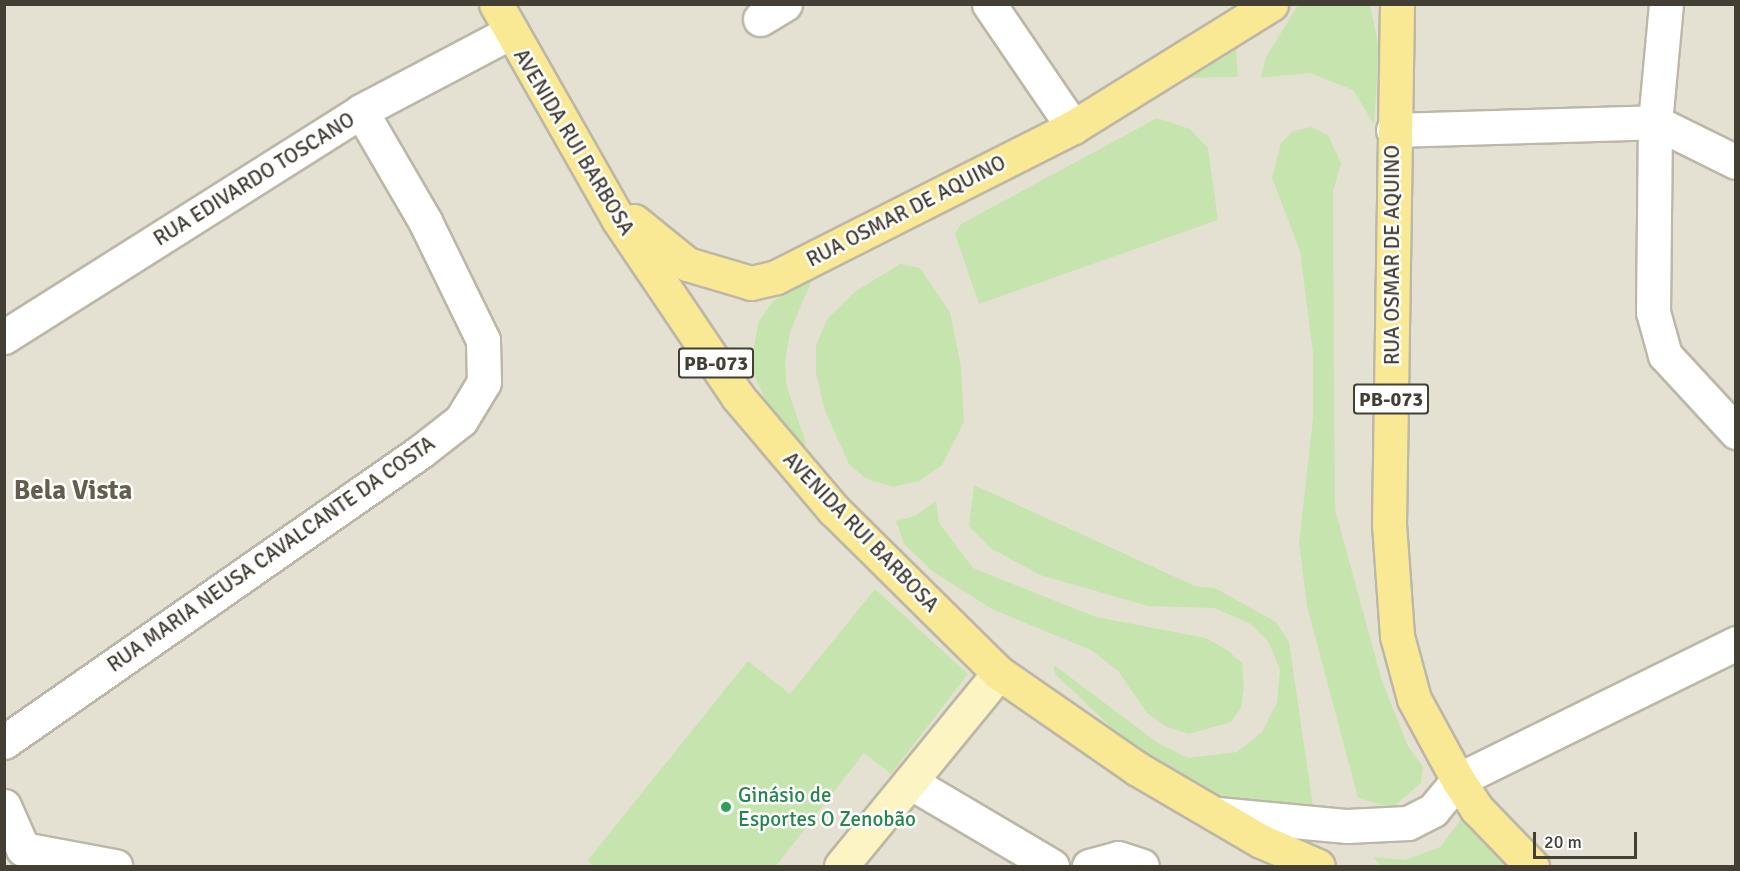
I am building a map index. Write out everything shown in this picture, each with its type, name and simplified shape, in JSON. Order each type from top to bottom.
[{"type":"main road","name":"RUA OSMAR DE AQUINO","points":[[604,193],[687,264],[751,283],[776,277],[1073,127],[1271,4]]},
{"type":"main road","name":"RUA OSMAR DE AQUINO","points":[[1397,4],[1393,130],[1389,524],[1397,636],[1414,699],[1458,780]]},
{"type":"main road","name":"AVENIDA RUI BARBOSA","points":[[502,19],[604,193],[738,397],[789,461],[999,673],[1136,768],[1216,814],[1318,867]]},
{"type":"main road","points":[[841,867],[999,673]]},
{"type":"main road","name":"PB-073","points":[[1458,780],[1477,809],[1532,867]]},
{"type":"street","points":[[989,4],[1073,127]]},
{"type":"street","points":[[1666,4],[1655,122],[1657,334],[1680,375],[1736,432]]},
{"type":"street","name":"RUA EDIVARDO TOSCANO","points":[[4,337],[362,111],[502,19]]},
{"type":"street","name":"RUA MARIA NEUSA CAVALCANTE DA COSTA","points":[[4,742],[420,452],[461,420],[484,382],[483,340],[425,221],[362,111]]},
{"type":"street","points":[[1393,130],[1655,122],[1736,162]]},
{"type":"street","points":[[1216,814],[1347,826],[1408,823],[1433,810],[1458,780],[1736,642]]},
{"type":"street","points":[[910,782],[1052,867]]},
{"type":"street","points":[[4,806],[14,857],[115,867]]},
{"type":"street","points":[[1089,867],[1118,858],[1142,867]]},
{"type":"shaded area","points":[[5,5],[1735,5],[1735,866],[5,866]]},
{"type":"green space","points":[[1298,5],[1370,5],[1379,48],[1374,124],[1353,90],[1310,73],[1261,78],[1266,57]]},
{"type":"green space","points":[[1236,50],[1238,77],[1189,78]]},
{"type":"green space","points":[[1157,118],[1190,129],[1208,148],[1218,220],[979,304],[955,234],[961,224]]},
{"type":"green space","points":[[1312,127],[1328,135],[1341,163],[1333,192],[1335,509],[1382,681],[1408,746],[1423,767],[1421,783],[1392,808],[1358,798],[1307,606],[1299,543],[1313,418],[1313,353],[1300,251],[1272,178],[1281,143],[1293,131]]},
{"type":"green space","points":[[900,264],[920,268],[950,312],[961,367],[964,422],[942,465],[919,481],[893,487],[865,478],[849,464],[825,411],[816,374],[816,345],[828,318],[856,291]]},
{"type":"green space","points":[[814,275],[790,332],[785,363],[787,387],[806,443],[802,451],[772,415],[750,366],[759,321],[773,301]]},
{"type":"green space","points":[[974,485],[1195,586],[1215,588],[1276,622],[1289,642],[1313,806],[1215,797],[1154,768],[1055,674],[1054,665],[1158,743],[1188,758],[1237,752],[1262,732],[1277,702],[1280,670],[1268,641],[1251,624],[1214,608],[1148,606],[1040,575],[992,549],[969,526]]},
{"type":"green space","points":[[936,501],[939,523],[973,568],[1096,617],[1206,638],[1227,650],[1242,663],[1244,686],[1241,708],[1231,722],[1189,734],[1167,727],[1147,713],[1118,671],[1091,650],[992,609],[932,571],[904,544],[896,521],[915,516]]},
{"type":"green space","name":"Ginásio de Esportes O Zenobão","points":[[875,589],[968,674],[891,774],[864,753],[776,866],[594,866],[587,861],[748,661],[790,694]]},
{"type":"green space","points":[[1462,818],[1507,866],[1381,866],[1373,857],[1405,860],[1440,847]]},
{"type":"place","name":"Ginásio de Esportes O Zenobão","points":[[726,807]]},
{"type":"district","name":"Bela Vista","points":[[73,491]]}]
